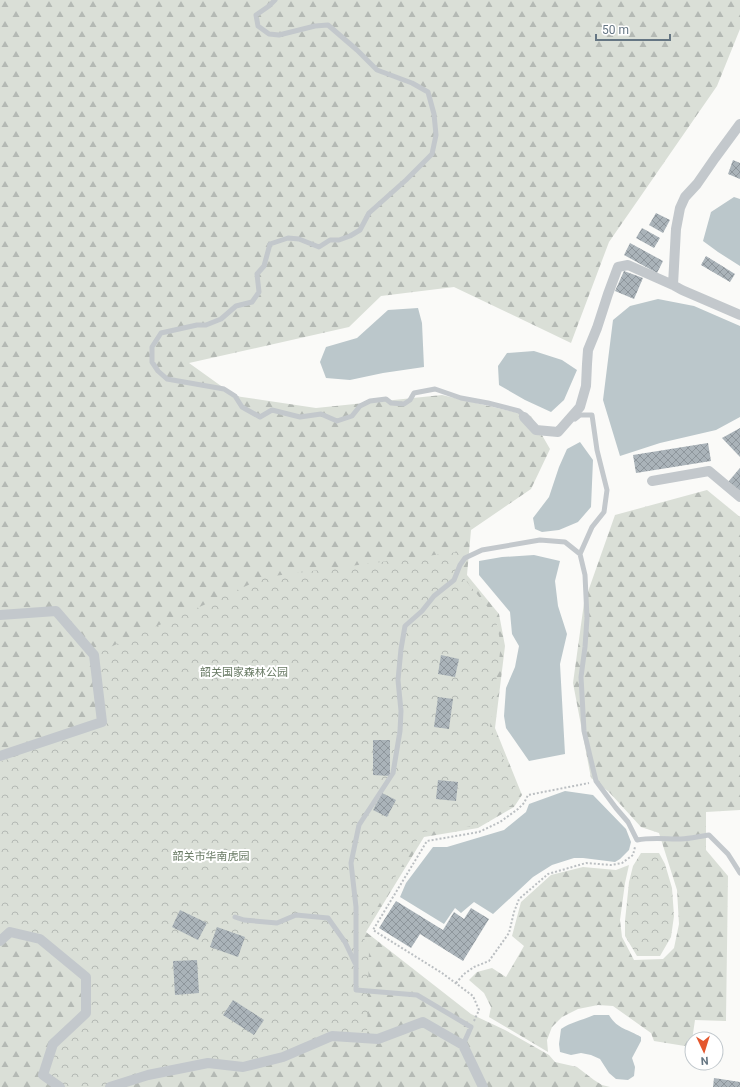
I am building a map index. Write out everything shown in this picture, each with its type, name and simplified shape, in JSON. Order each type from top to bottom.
[{"type":"street","points":[[673,285],[676,229],[680,208],[685,197],[697,184],[714,158],[740,124]]},
{"type":"street","points":[[524,417],[536,430],[558,432],[580,407],[586,386],[588,350],[618,267],[628,265],[740,315]]},
{"type":"street","points":[[652,481],[709,471],[740,497]]},
{"type":"street","points":[[0,615],[56,611],[94,655],[102,722],[0,756]]},
{"type":"street","points":[[0,941],[10,932],[40,939],[86,977],[86,1013],[53,1044],[43,1075],[60,1087]]},
{"type":"street","points":[[110,1087],[148,1075],[208,1063],[243,1067],[283,1057],[332,1036],[378,1039],[423,1022],[463,1045],[483,1087]]},
{"type":"lane","points":[[275,0],[256,15],[258,26],[269,34],[278,34],[315,26],[328,25],[357,50],[377,70],[412,83],[428,92],[434,114],[436,135],[432,154],[416,171],[369,213],[360,230],[350,236],[339,240],[330,240],[320,247],[299,239],[288,238],[270,244],[264,266],[257,274],[259,292],[252,302],[236,306],[221,319],[206,325],[197,325],[161,333],[152,347],[152,362],[158,371],[167,379],[224,389],[235,396],[242,407],[260,417],[272,410],[300,417],[321,414],[337,421],[352,416],[360,406],[370,400],[386,399],[392,403],[404,404],[410,400],[414,393],[435,390],[461,398],[519,411],[531,420],[533,424],[550,433],[562,435],[580,415],[592,415],[597,450],[607,490],[604,512],[592,527],[580,554],[585,575],[587,618],[581,677],[584,731],[596,781],[628,822],[637,840],[648,838],[683,839],[709,835],[728,854],[740,873]]},
{"type":"lane","points":[[463,1045],[471,1027],[417,995],[356,990],[356,906],[351,863],[358,825],[393,773],[400,731],[401,711],[398,680],[405,626],[422,611],[434,596],[454,580],[460,565],[465,558],[482,550],[540,540],[565,542],[580,554]]},
{"type":"lane","points":[[235,918],[277,923],[296,915],[328,918],[345,942],[356,966]]},
{"type":"path","points":[[471,1027],[479,1010],[473,996],[442,973],[373,930],[427,841],[479,832],[500,822],[518,809],[524,803],[528,795],[596,781]]},
{"type":"path","points":[[456,983],[464,974],[474,967],[489,961],[509,933],[519,899],[548,874],[586,863],[612,865],[622,863],[633,855],[637,840]]},
{"type":"green space","name":"韶关国家森林公园","points":[[0,0],[740,0],[740,29],[717,86],[609,242],[571,343],[454,287],[381,296],[349,327],[189,363],[235,396],[316,408],[442,395],[531,416],[550,449],[531,489],[471,530],[467,575],[499,614],[505,646],[495,728],[522,795],[514,807],[478,828],[424,837],[366,932],[471,1014],[505,1030],[549,1055],[555,1062],[577,1067],[602,1085],[610,1087],[0,1087]]},
{"type":"green space","points":[[707,490],[740,517],[740,810],[706,812],[706,850],[728,876],[726,1021],[695,1020],[693,1031],[684,1031],[684,1046],[654,1041],[651,1033],[613,1006],[598,1005],[578,1009],[562,1017],[552,1027],[547,1040],[548,1052],[489,1017],[491,1007],[484,993],[469,980],[477,972],[492,968],[506,977],[524,946],[512,936],[521,902],[551,875],[583,867],[616,870],[629,865],[620,920],[622,937],[634,960],[663,959],[674,948],[679,924],[677,890],[659,833],[641,827],[609,792],[591,778],[573,683],[584,603],[615,515]]},
{"type":"green space","name":"韶关市华南虎园","points":[[465,551],[462,576],[495,616],[501,645],[490,727],[519,795],[512,805],[475,826],[422,832],[362,933],[369,950],[367,1036],[330,1034],[283,1055],[242,1065],[146,1074],[101,1087],[64,1087],[46,1074],[55,1046],[88,1013],[88,974],[42,937],[0,936],[0,762],[104,724],[97,653],[266,577]]},
{"type":"green space","points":[[641,853],[659,853],[665,864],[672,888],[674,916],[671,937],[660,956],[637,956],[625,936],[629,882],[633,866]]},
{"type":"shaded area","points":[[734,197],[740,199],[740,266],[703,241],[711,212]]},
{"type":"shaded area","points":[[658,299],[694,306],[740,326],[740,417],[716,430],[660,443],[620,456],[603,400],[613,320],[630,306]]},
{"type":"shaded area","points":[[418,308],[422,323],[424,367],[350,380],[326,378],[320,362],[326,347],[357,338],[388,310]]},
{"type":"shaded area","points":[[534,351],[562,360],[577,370],[564,400],[551,412],[525,400],[499,385],[498,366],[507,353]]},
{"type":"shaded area","points":[[580,442],[593,460],[591,507],[578,522],[559,530],[542,532],[535,529],[533,518],[549,497],[567,449]]},
{"type":"shaded area","points":[[534,555],[560,561],[555,581],[558,606],[567,634],[560,664],[565,754],[529,761],[506,728],[504,716],[506,688],[515,667],[519,646],[512,634],[510,612],[479,575],[479,561],[502,557]]},
{"type":"shaded area","points":[[565,791],[593,795],[626,829],[631,842],[629,850],[620,859],[615,862],[574,858],[552,865],[533,877],[493,914],[474,902],[461,913],[455,908],[444,924],[400,897],[406,883],[433,847],[447,847],[504,830],[526,812],[529,804]]},
{"type":"shaded area","points":[[594,1015],[609,1015],[619,1026],[641,1037],[641,1041],[632,1058],[635,1067],[634,1076],[628,1080],[616,1079],[609,1073],[600,1059],[591,1055],[581,1053],[571,1055],[560,1052],[559,1044],[561,1029]]},
{"type":"building","points":[[733,160],[740,163],[740,179],[728,174]]},
{"type":"building","points":[[656,213],[670,220],[663,233],[649,225]]},
{"type":"building","points":[[642,228],[660,238],[654,248],[636,238]]},
{"type":"building","points":[[630,243],[663,261],[657,273],[624,255]]},
{"type":"building","points":[[706,256],[735,274],[730,282],[701,265]]},
{"type":"building","points":[[624,271],[643,278],[634,299],[615,291]]},
{"type":"building","points":[[740,428],[740,457],[722,438]]},
{"type":"building","points":[[708,443],[711,461],[636,473],[633,455]]},
{"type":"building","points":[[740,468],[740,491],[728,482]]},
{"type":"building","points":[[441,655],[459,659],[455,677],[438,674]]},
{"type":"building","points":[[438,697],[453,699],[449,729],[434,727]]},
{"type":"building","points":[[373,740],[390,740],[390,776],[373,775]]},
{"type":"building","points":[[438,780],[458,782],[456,801],[436,799]]},
{"type":"building","points":[[382,793],[396,800],[387,817],[373,810]]},
{"type":"building","points":[[396,901],[443,930],[454,912],[464,919],[471,908],[489,919],[463,961],[420,934],[411,948],[379,928]]},
{"type":"building","points":[[180,910],[207,923],[198,940],[172,927]]},
{"type":"building","points":[[217,927],[245,937],[238,957],[210,947]]},
{"type":"building","points":[[197,960],[199,993],[175,995],[173,961]]},
{"type":"building","points":[[233,1000],[264,1020],[254,1035],[223,1015]]},
{"type":"building","points":[[714,1078],[740,1082],[740,1087],[713,1087]]}]
